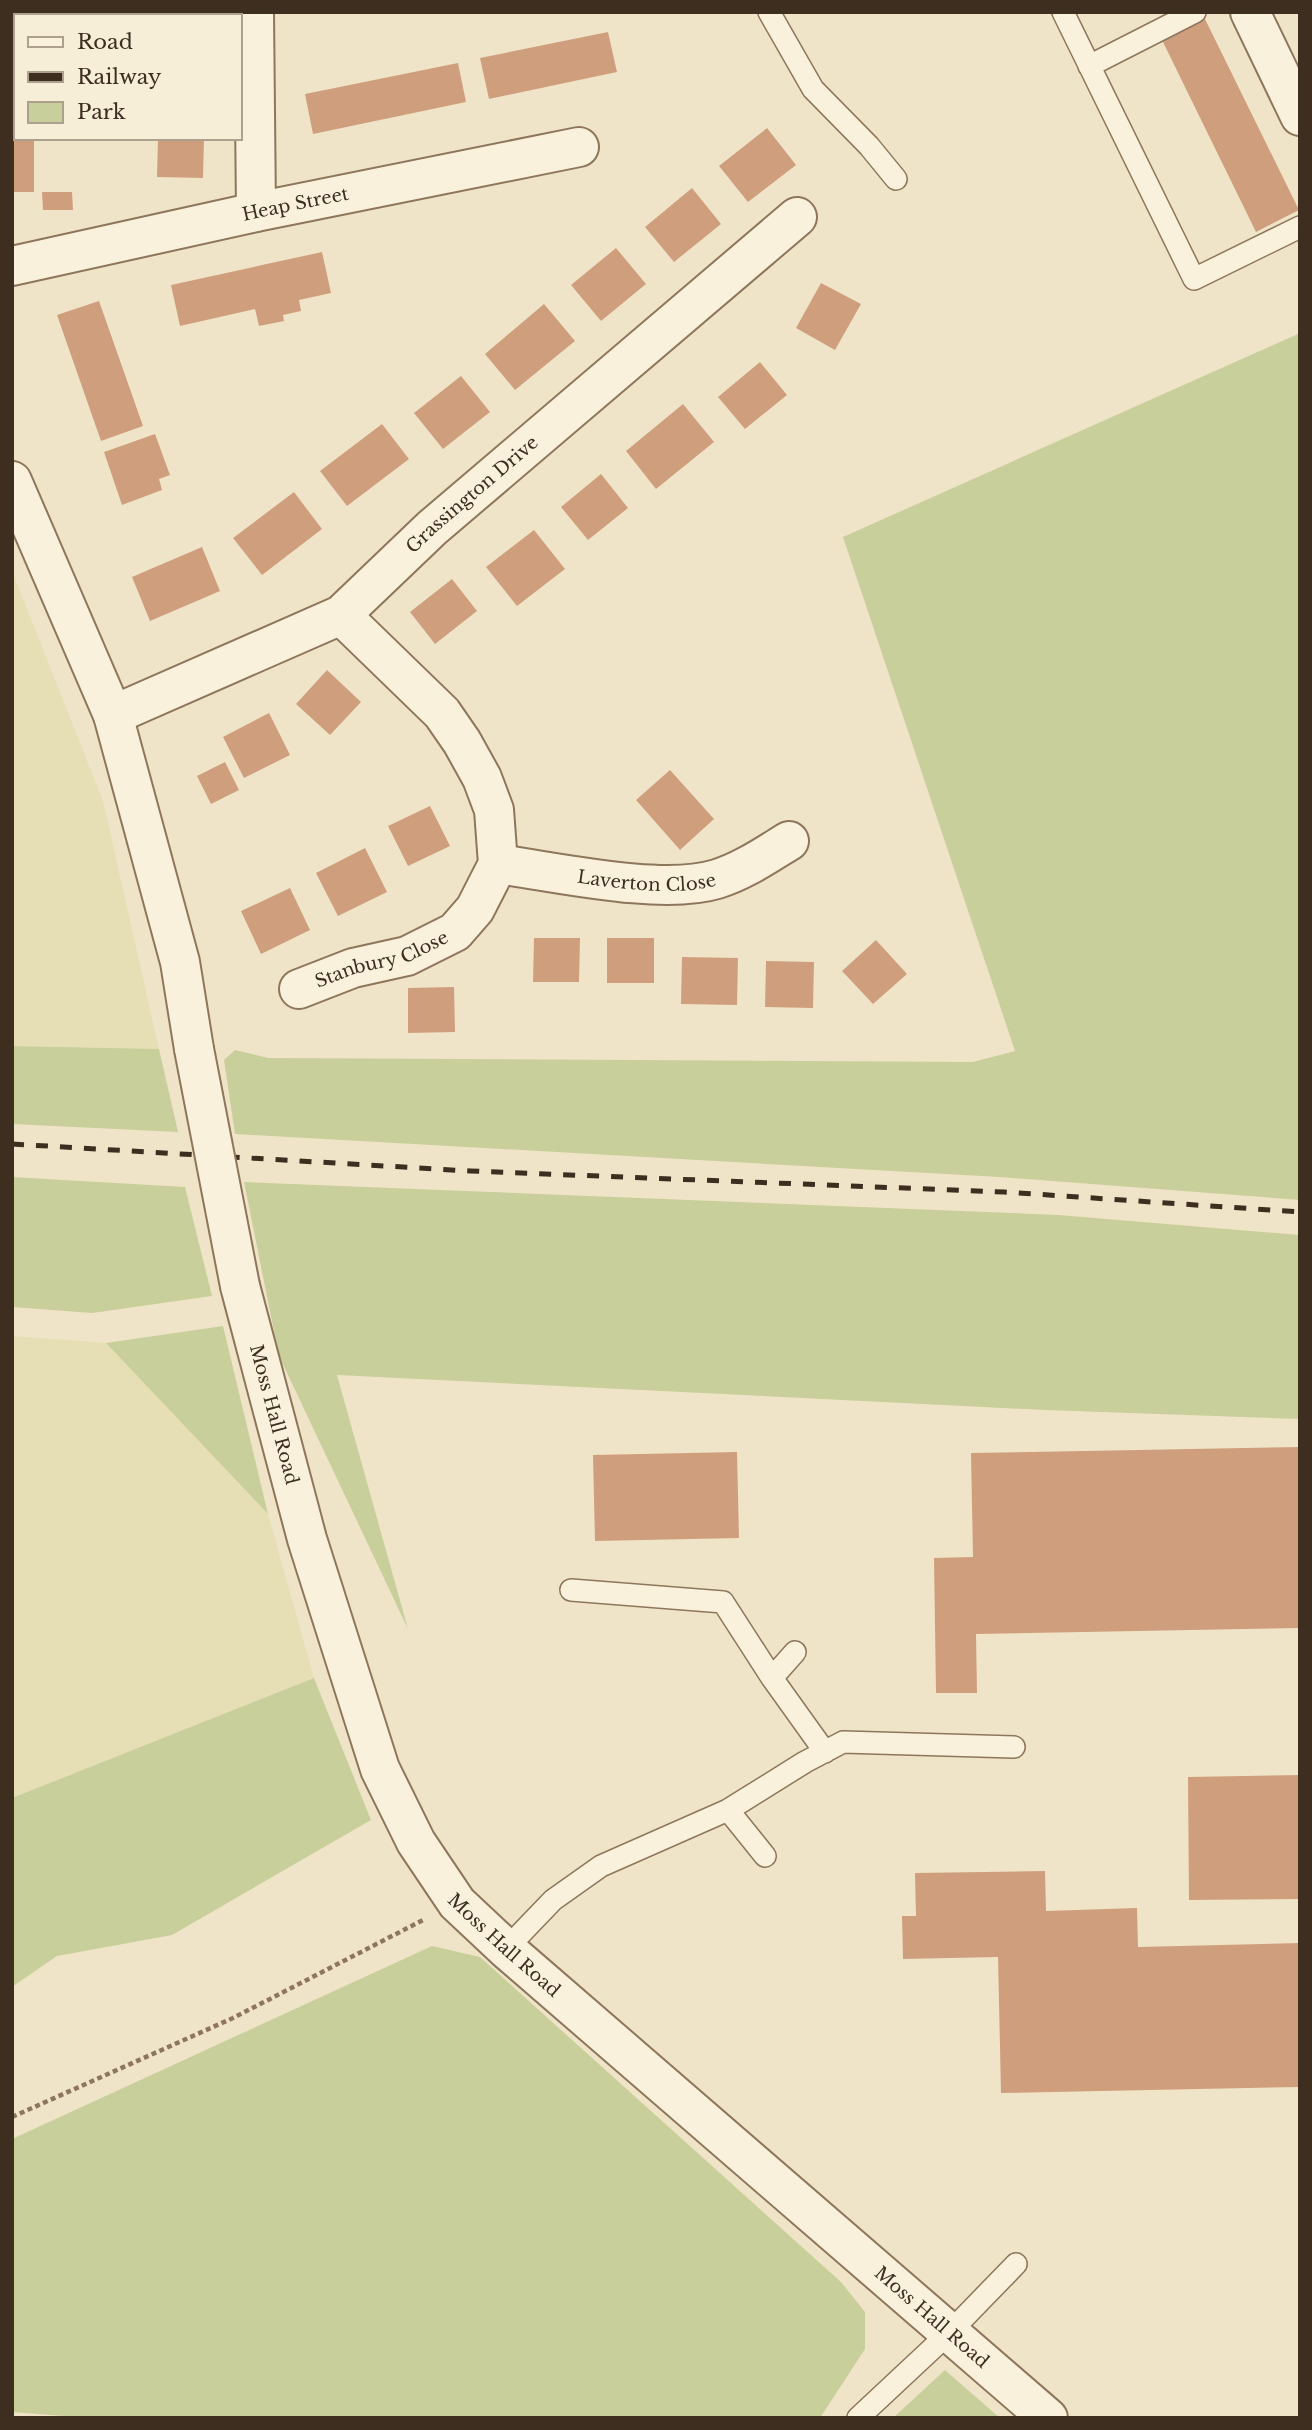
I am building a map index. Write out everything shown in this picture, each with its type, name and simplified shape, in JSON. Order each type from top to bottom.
[{"type":"street","points":[[254,12],[256,212]]},
{"type":"street","points":[[1250,12],[1300,116]]},
{"type":"street","name":"Heap Street","points":[[12,265],[256,212],[579,147]]},
{"type":"street","name":"Grassington Drive","points":[[113,715],[341,615],[432,528],[797,217]]},
{"type":"street","name":"Moss Hall Road","points":[[12,481],[113,715],[180,962],[240,1286],[307,1539],[380,1769],[416,1842],[457,1903],[506,1949],[1048,2418]]},
{"type":"street","points":[[341,615],[442,713],[462,742],[482,778],[494,810],[498,864]]},
{"type":"street","name":"Laverton Close","points":[[498,864],[634,883],[684,885],[717,879],[749,865],[789,841]]},
{"type":"street","name":"Stanbury Close","points":[[299,989],[353,968],[407,956],[455,932],[475,908],[498,864]]},
{"type":"lane","points":[[769,12],[813,89],[869,146],[896,179]]},
{"type":"lane","points":[[1063,12],[1194,279],[1300,227]]},
{"type":"lane","points":[[1089,66],[1195,12]]},
{"type":"lane","points":[[571,1590],[723,1602],[772,1678],[825,1752]]},
{"type":"lane","points":[[772,1678],[795,1652]]},
{"type":"lane","points":[[506,1949],[554,1900],[601,1866],[728,1811],[844,1742],[1014,1747]]},
{"type":"lane","points":[[728,1811],[765,1856]]},
{"type":"lane","points":[[858,2418],[875,2399],[950,2332],[1016,2264]]},
{"type":"path","points":[[12,2117],[233,2018],[457,1903]]},
{"type":"shaded area","points":[[12,571],[103,801],[159,1049],[12,1046]]},
{"type":"shaded area","points":[[12,1336],[106,1343],[268,1514],[314,1678],[12,1798]]},
{"type":"green space","points":[[1300,333],[1300,1200],[999,1177],[235,1134],[224,1060],[235,1050],[268,1058],[973,1062],[1015,1051],[843,537]]},
{"type":"green space","points":[[12,1046],[159,1049],[178,1132],[12,1124]]},
{"type":"green space","points":[[12,1177],[185,1187],[212,1296],[92,1313],[12,1307]]},
{"type":"green space","points":[[244,1182],[1059,1215],[1300,1235],[1300,1419],[1045,1410],[337,1375],[408,1629],[279,1356]]},
{"type":"green space","points":[[223,1326],[268,1514],[106,1343]]},
{"type":"green space","points":[[314,1678],[371,1820],[172,1935],[57,1956],[12,1987],[12,1798]]},
{"type":"green space","points":[[432,1946],[480,1957],[841,2282],[865,2312],[865,2349],[820,2418],[89,2418],[12,2412],[12,2139]]},
{"type":"green space","points":[[945,2370],[1000,2418],[893,2418]]},
{"type":"building","points":[[1204,17],[1299,210],[1256,232],[1161,38]]},
{"type":"building","points":[[608,32],[617,72],[489,99],[480,58]]},
{"type":"building","points":[[12,34],[14,34],[14,92]]},
{"type":"building","points":[[458,63],[466,102],[313,134],[305,94]]},
{"type":"building","points":[[14,119],[14,140],[34,140],[34,192],[12,192]]},
{"type":"building","points":[[767,128],[796,165],[748,202],[719,166]]},
{"type":"building","points":[[158,140],[204,140],[203,178],[157,177]]},
{"type":"building","points":[[692,188],[721,224],[674,262],[645,227]]},
{"type":"building","points":[[42,192],[72,192],[73,210],[43,210]]},
{"type":"building","points":[[616,248],[646,284],[601,321],[571,285]]},
{"type":"building","points":[[322,252],[331,293],[299,300],[301,311],[283,315],[284,321],[259,326],[255,309],[180,326],[171,285]]},
{"type":"building","points":[[821,283],[861,304],[835,350],[796,328]]},
{"type":"building","points":[[99,301],[143,426],[101,441],[57,315]]},
{"type":"building","points":[[544,304],[575,341],[515,390],[485,354]]},
{"type":"building","points":[[760,362],[787,395],[745,429],[718,397]]},
{"type":"building","points":[[461,376],[490,412],[443,449],[414,413]]},
{"type":"building","points":[[683,404],[714,442],[656,489],[626,451]]},
{"type":"building","points":[[382,424],[409,459],[347,506],[320,471]]},
{"type":"building","points":[[155,434],[170,475],[159,479],[162,490],[122,505],[104,452]]},
{"type":"building","points":[[601,474],[628,508],[588,540],[561,507]]},
{"type":"building","points":[[294,492],[322,529],[262,575],[233,538]]},
{"type":"building","points":[[534,530],[565,569],[517,606],[486,567]]},
{"type":"building","points":[[202,547],[220,591],[150,621],[132,577]]},
{"type":"building","points":[[452,579],[477,611],[435,644],[410,612]]},
{"type":"building","points":[[327,670],[361,702],[330,735],[296,704]]},
{"type":"building","points":[[269,713],[290,755],[244,778],[223,737]]},
{"type":"building","points":[[225,762],[239,790],[211,804],[197,776]]},
{"type":"building","points":[[670,770],[714,819],[680,850],[636,800]]},
{"type":"building","points":[[430,806],[450,846],[408,866],[388,826]]},
{"type":"building","points":[[365,848],[387,892],[338,916],[316,873]]},
{"type":"building","points":[[290,888],[310,930],[261,954],[241,911]]},
{"type":"building","points":[[534,938],[580,938],[579,982],[533,982]]},
{"type":"building","points":[[607,938],[654,938],[654,983],[607,983]]},
{"type":"building","points":[[876,940],[907,974],[873,1004],[842,971]]},
{"type":"building","points":[[682,957],[738,958],[737,1005],[681,1004]]},
{"type":"building","points":[[766,961],[814,962],[813,1008],[765,1007]]},
{"type":"building","points":[[454,987],[455,1032],[408,1033],[408,988]]},
{"type":"building","points":[[1300,1447],[1300,1628],[976,1634],[977,1693],[936,1693],[934,1558],[973,1557],[971,1453]]},
{"type":"building","points":[[737,1452],[739,1538],[595,1541],[593,1455]]},
{"type":"building","points":[[1300,1775],[1300,1899],[1189,1900],[1188,1777]]},
{"type":"building","points":[[1045,1871],[1046,1911],[1137,1908],[1138,1947],[1300,1943],[1300,2087],[1001,2093],[998,1957],[903,1959],[902,1916],[916,1916],[915,1873]]},
{"type":"railway","points":[[12,1144],[470,1171],[1004,1192],[1300,1212]]}]
